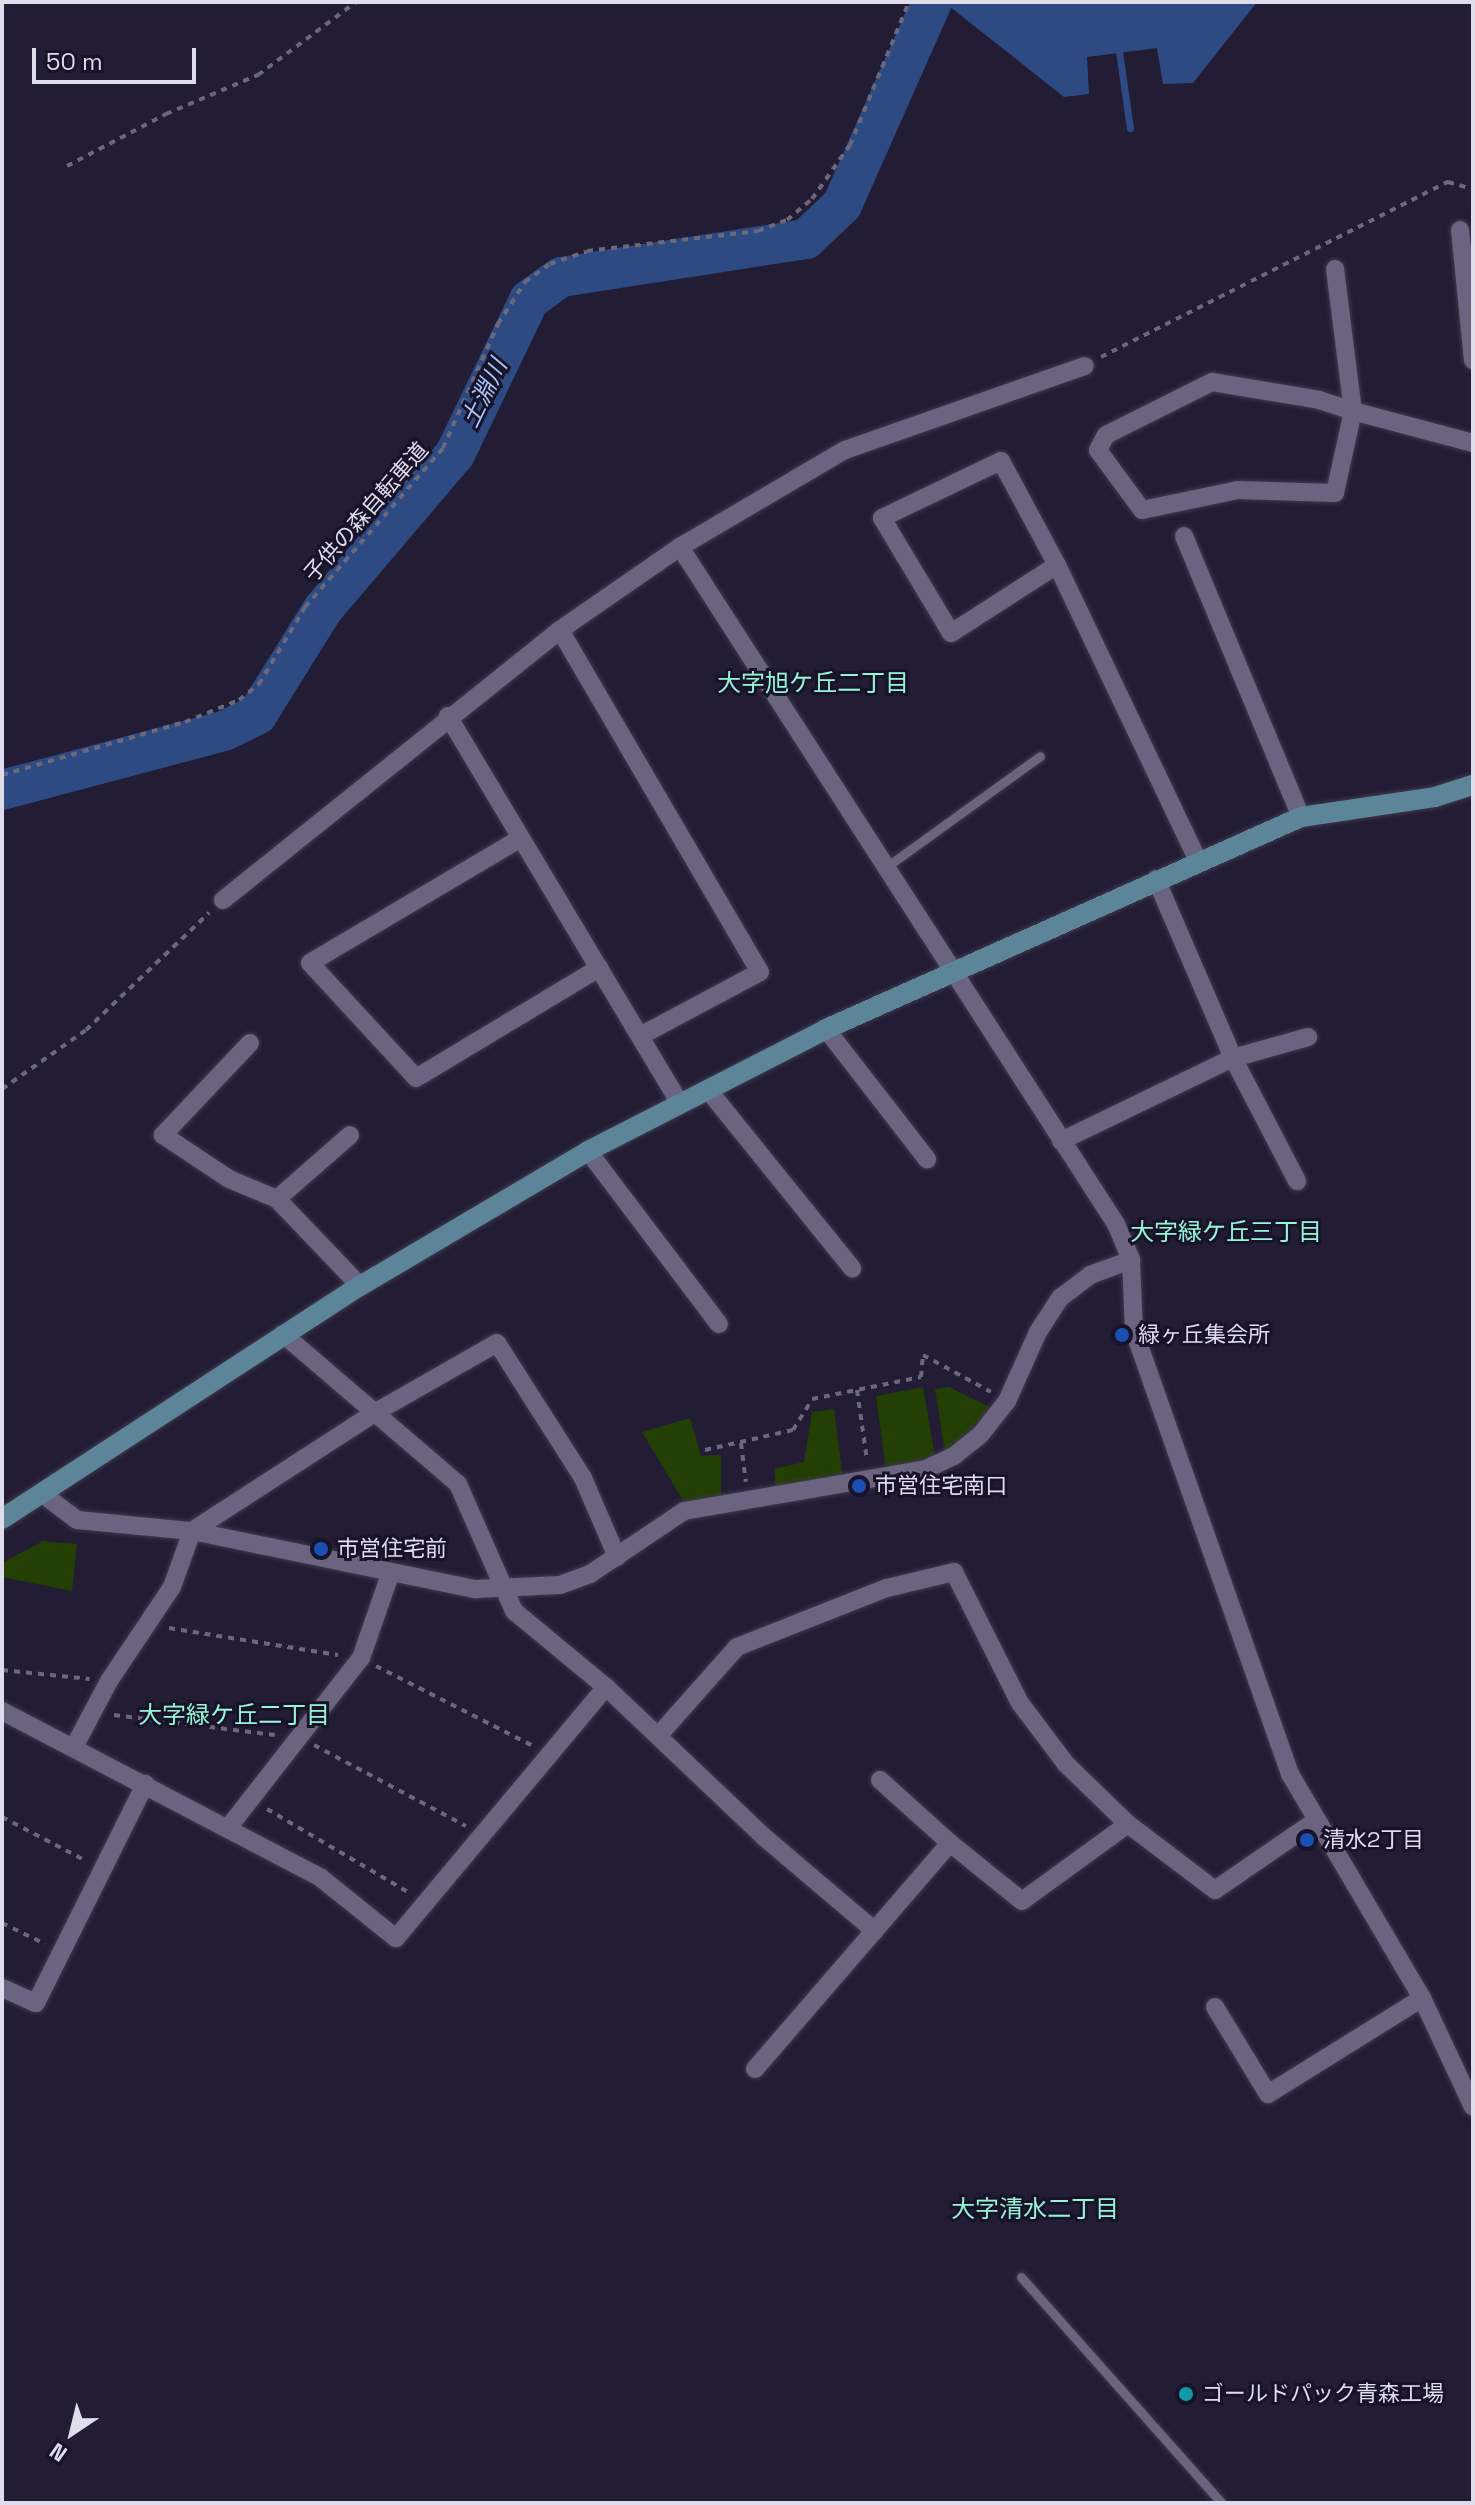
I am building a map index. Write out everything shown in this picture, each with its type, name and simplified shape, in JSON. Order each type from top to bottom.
[{"type":"street","points":[[1460,230],[1473,360]]},
{"type":"street","points":[[1335,269],[1353,411],[1335,493],[1238,490],[1142,510],[1098,450],[1106,435],[1212,382],[1319,400],[1353,411],[1473,443]]},
{"type":"street","points":[[223,900],[448,716],[560,630],[680,547],[845,450],[1085,366]]},
{"type":"street","points":[[1057,565],[951,633],[882,518],[1001,461],[1057,565],[1198,860]]},
{"type":"street","points":[[1184,536],[1301,817]]},
{"type":"street","points":[[680,547],[889,865],[1116,1224],[1131,1260],[1134,1331],[1290,1774],[1314,1822],[1422,1998],[1473,2107]]},
{"type":"street","points":[[560,630],[760,972],[640,1036]]},
{"type":"street","points":[[448,716],[680,1103]]},
{"type":"street","points":[[2,1519],[44,1495],[283,1334],[360,1286],[588,1151],[826,1029],[1198,860],[1301,817],[1435,797],[1473,785]]},
{"type":"street","points":[[521,838],[310,963],[416,1078],[599,968]]},
{"type":"street","points":[[1156,879],[1233,1058],[1297,1181]]},
{"type":"street","points":[[826,1029],[927,1159]]},
{"type":"street","points":[[1061,1141],[1233,1058],[1308,1037]]},
{"type":"street","points":[[250,1043],[163,1135],[229,1179],[277,1199],[360,1286]]},
{"type":"street","points":[[709,1091],[852,1268]]},
{"type":"street","points":[[277,1199],[350,1135]]},
{"type":"street","points":[[588,1151],[719,1324]]},
{"type":"street","points":[[44,1495],[77,1520],[192,1531],[391,1572],[507,1591],[560,1585],[617,1557],[684,1511],[926,1469],[954,1456],[981,1434],[1007,1401],[1038,1332],[1060,1298],[1090,1275],[1131,1260]]},
{"type":"street","points":[[283,1334],[458,1484],[514,1611],[606,1687],[764,1837],[875,1931]]},
{"type":"street","points":[[74,1747],[109,1681],[151,1625],[192,1531],[376,1412],[497,1343],[583,1478],[617,1557]]},
{"type":"street","points":[[228,1828],[302,1739],[361,1658],[391,1572]]},
{"type":"street","points":[[658,1736],[737,1647],[887,1588],[954,1572],[1020,1703],[1066,1764],[1128,1824],[1215,1890],[1314,1822]]},
{"type":"street","points":[[2,1711],[321,1878],[396,1938],[553,1756],[606,1687]]},
{"type":"street","points":[[880,1780],[950,1843],[1022,1901],[1128,1824]]},
{"type":"street","points":[[2,1988],[36,2003],[145,1784]]},
{"type":"street","points":[[755,2069],[950,1843]]},
{"type":"street","points":[[1215,2007],[1268,2094],[1422,1998]]},
{"type":"lane","points":[[889,865],[1040,756]]},
{"type":"lane","points":[[1021,2277],[1222,2503]]},
{"type":"path","points":[[67,166],[166,114],[258,75],[356,2]]},
{"type":"path","name":"子供の森自転車道","points":[[2,775],[185,722],[249,692],[305,607],[443,448],[498,324],[525,282],[550,264],[587,251],[758,231],[787,220],[812,199],[850,145],[909,2]]},
{"type":"path","points":[[1085,366],[1448,182],[1473,189]]},
{"type":"path","points":[[2,1089],[86,1030],[223,900]]},
{"type":"path","points":[[705,1450],[793,1430],[812,1399],[921,1377],[923,1355],[1007,1401]]},
{"type":"path","points":[[857,1390],[870,1478]]},
{"type":"path","points":[[740,1442],[748,1500]]},
{"type":"path","points":[[151,1625],[361,1658],[553,1756]]},
{"type":"path","points":[[2,1670],[109,1681]]},
{"type":"path","points":[[92,1712],[302,1739],[485,1836]]},
{"type":"path","points":[[251,1799],[427,1903]]},
{"type":"path","points":[[2,1817],[102,1869]]},
{"type":"path","points":[[2,1923],[61,1952]]},
{"type":"green space","points":[[923,1387],[935,1456],[886,1471],[876,1396]]},
{"type":"green space","points":[[949,1387],[992,1408],[945,1453],[935,1389]]},
{"type":"green space","points":[[834,1409],[843,1479],[776,1492],[774,1469],[804,1462],[812,1412]]},
{"type":"green space","points":[[690,1418],[701,1456],[721,1455],[721,1496],[684,1502],[642,1432]]},
{"type":"green space","points":[[43,1541],[77,1544],[72,1591],[2,1577],[2,1563]]},
{"type":"water","points":[[954,2],[1257,2],[1193,83],[1163,84],[1157,48],[1087,57],[1089,94],[1064,97],[949,6]]},
{"type":"waterway","name":"土淵川","points":[[2,790],[224,731],[257,715],[323,609],[455,454],[529,300],[561,277],[806,239],[842,205],[932,2]]},
{"type":"waterway","points":[[1118,44],[1130,128]]},
{"type":"place","name":"緑ヶ丘集会所","points":[[1122,1335]]},
{"type":"place","name":"市営住宅南口","points":[[859,1486]]},
{"type":"place","name":"市営住宅前","points":[[321,1549]]},
{"type":"place","name":"清水2丁目","points":[[1307,1840]]},
{"type":"place","name":"ゴールドパック青森工場","points":[[1186,2394]]},
{"type":"district","name":"大字旭ケ丘二丁目","points":[[813,683]]},
{"type":"district","name":"大字緑ケ丘三丁目","points":[[1226,1232]]},
{"type":"district","name":"大字緑ケ丘二丁目","points":[[234,1715]]},
{"type":"district","name":"大字清水二丁目","points":[[1035,2209]]}]
